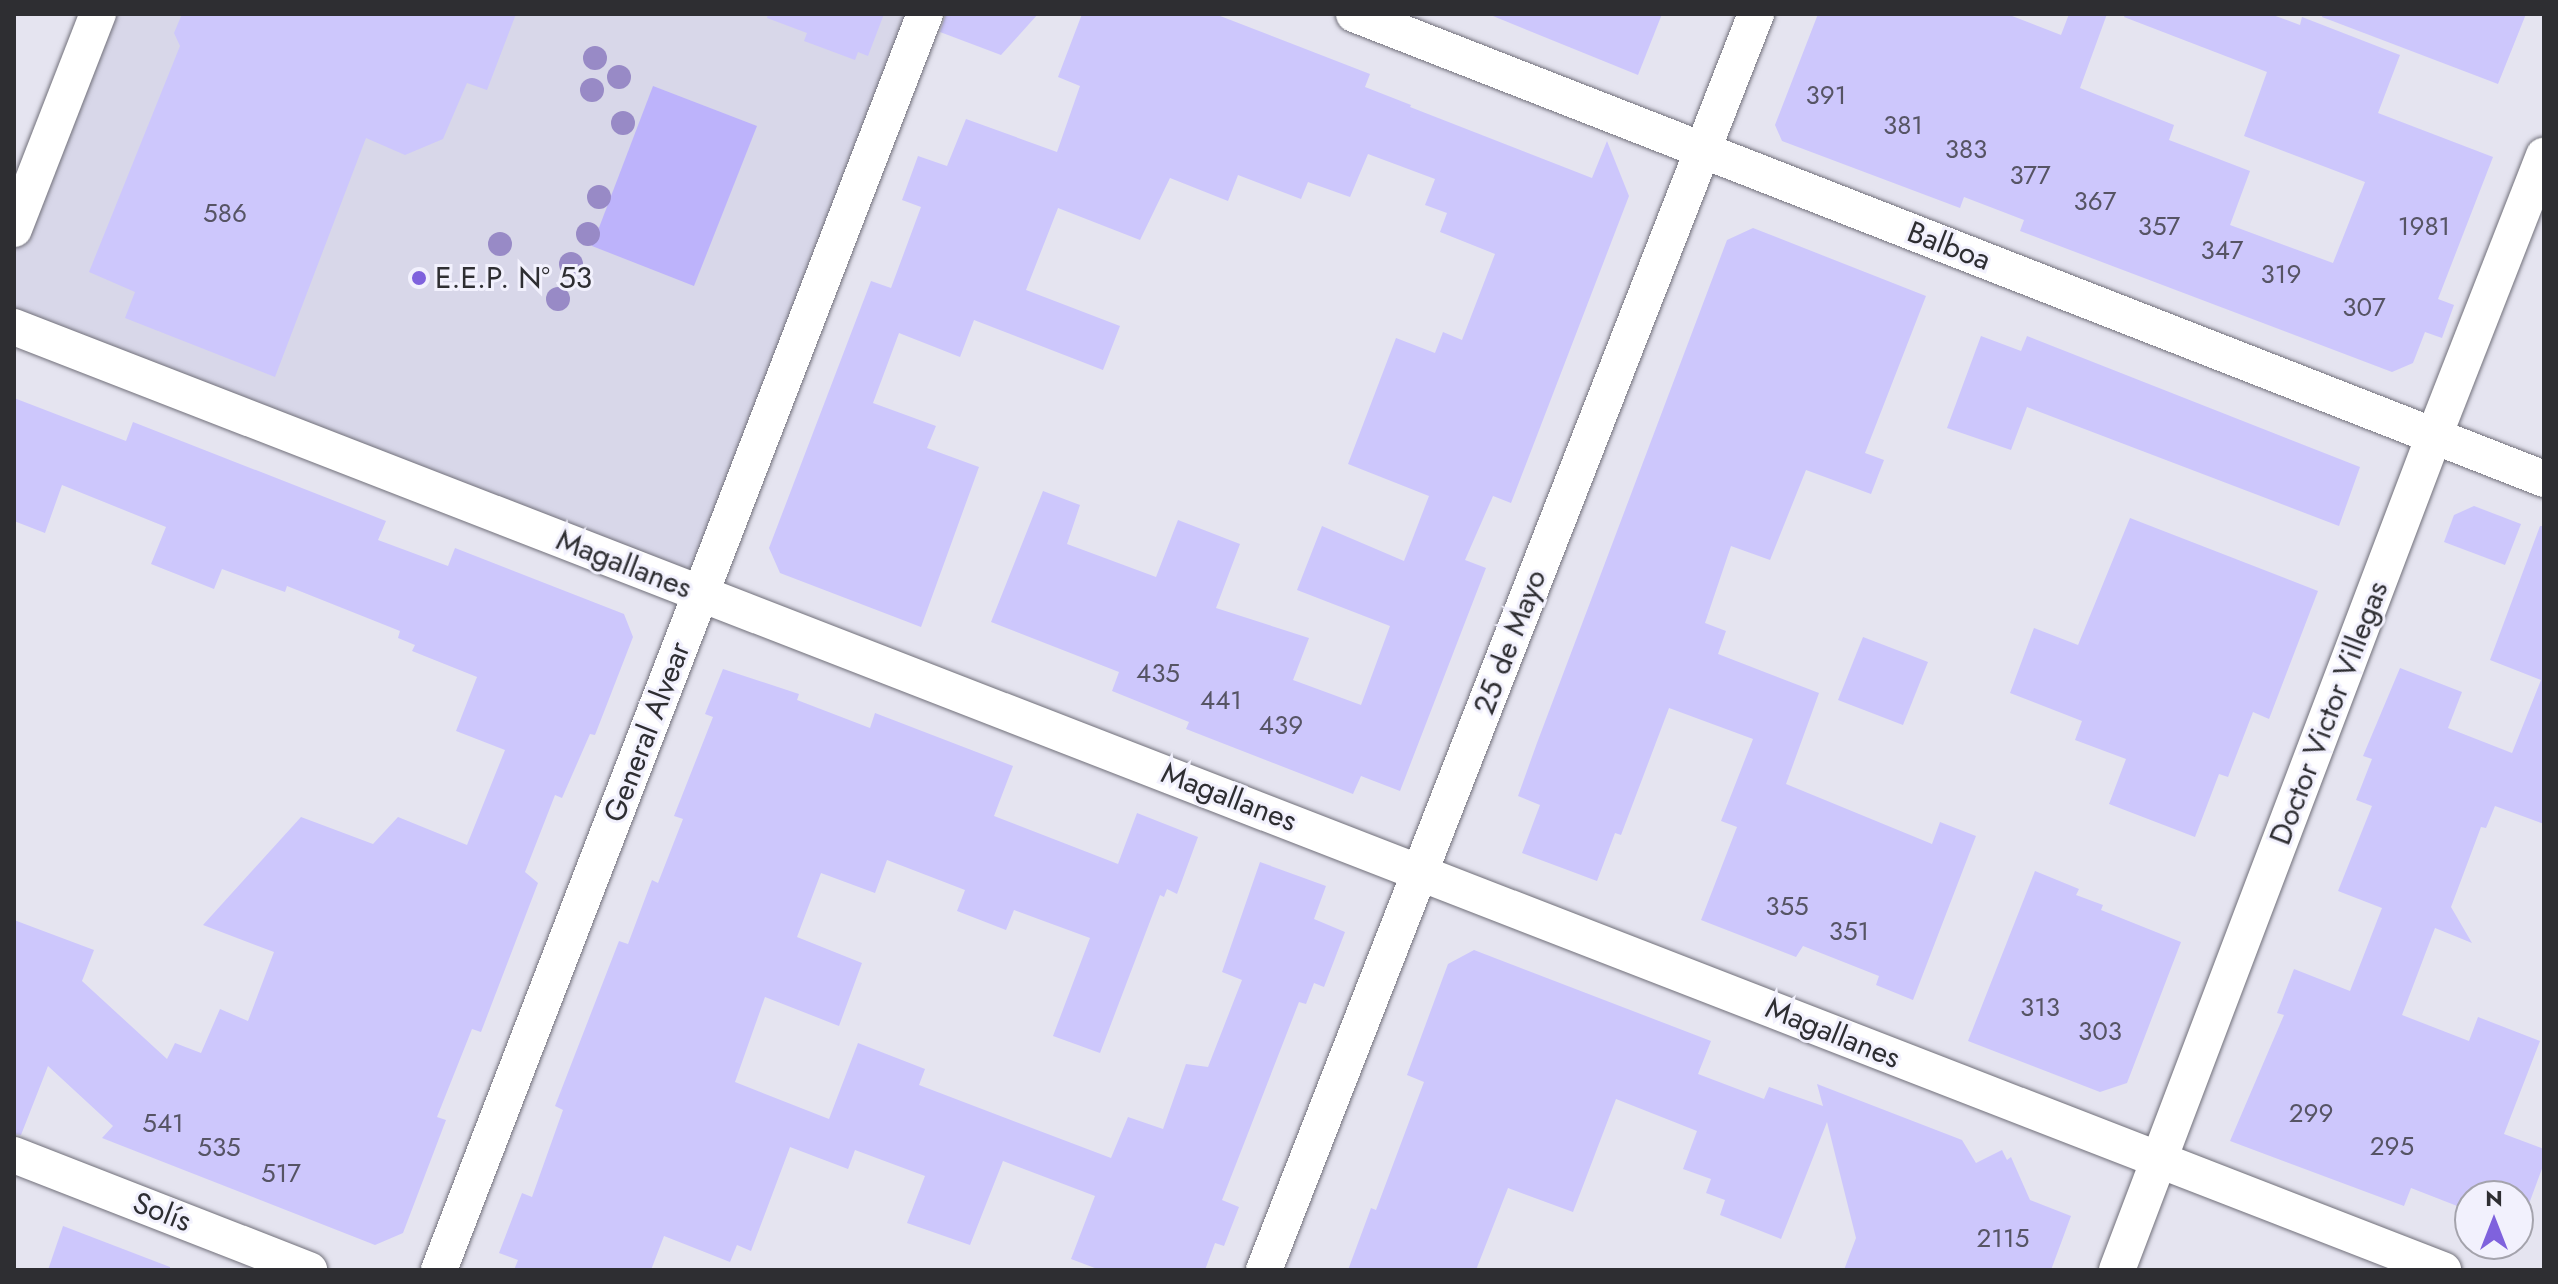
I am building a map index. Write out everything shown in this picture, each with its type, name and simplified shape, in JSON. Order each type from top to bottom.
[{"type":"street","points":[[14,229],[98,14]]},
{"type":"street","name":"General Alvear","points":[[439,1270],[925,14]]},
{"type":"street","name":"Balboa","points":[[1354,14],[2544,479]]},
{"type":"street","name":"25 de Mayo","points":[[1264,1270],[1756,14]]},
{"type":"street","name":"Doctor Victor Villegas","points":[[2117,1270],[2434,436],[2544,156]]},
{"type":"street","name":"Magallanes","points":[[14,327],[2443,1270]]},
{"type":"street","name":"Solís","points":[[14,1155],[309,1270]]},
{"type":"shaded area","name":"E.E.P. N° 53","points":[[98,14],[925,14],[701,594],[14,327],[14,229]]},
{"type":"shaded area","points":[[653,86],[757,126],[694,286],[592,246]]},
{"type":"building","points":[[182,14],[516,14],[487,90],[467,83],[443,139],[405,155],[366,138],[275,377],[125,318],[135,292],[89,272],[180,46],[174,33]]},
{"type":"building","points":[[768,14],[884,14],[868,56],[858,52],[855,60],[804,41],[807,33],[767,18]]},
{"type":"building","points":[[946,14],[1038,14],[1001,55],[940,32]]},
{"type":"building","points":[[1082,14],[1215,14],[1370,74],[1365,87],[1410,107],[1592,178],[1607,141],[1629,196],[1511,503],[1493,496],[1465,560],[1486,568],[1400,791],[1361,776],[1353,794],[1186,729],[1189,722],[1112,691],[1119,672],[991,622],[1043,491],[1080,505],[1067,544],[1156,577],[1178,520],[1240,544],[1216,608],[1309,638],[1293,680],[1361,705],[1390,626],[1297,590],[1322,526],[1404,561],[1429,496],[1348,464],[1396,338],[1435,353],[1443,332],[1462,340],[1495,254],[1440,232],[1447,213],[1425,205],[1435,179],[1368,154],[1350,197],[1308,182],[1301,199],[1238,175],[1228,201],[1170,178],[1140,240],[1058,208],[1026,290],[1120,326],[1103,370],[974,320],[960,357],[899,333],[873,403],[936,426],[927,448],[979,467],[921,627],[780,573],[769,548],[871,281],[891,288],[921,207],[902,200],[918,156],[947,166],[966,119],[1057,152],[1080,86],[1058,77]]},
{"type":"building","points":[[1488,14],[1662,14],[1638,75]]},
{"type":"building","points":[[1818,14],[2007,14],[2061,35],[2069,14],[2107,14],[2080,88],[2174,125],[2169,140],[2250,171],[2230,225],[2333,263],[2365,182],[2244,136],[2267,72],[2124,17],[2125,14],[2270,14],[2300,25],[2302,17],[2400,55],[2378,113],[2493,157],[2438,299],[2454,305],[2442,338],[2425,332],[2413,363],[2392,372],[2020,231],[2024,220],[1964,197],[1960,208],[1782,141],[1775,125]]},
{"type":"building","points":[[2323,14],[2526,14],[2498,84],[2322,17]]},
{"type":"building","points":[[1753,228],[1926,296],[1865,453],[1884,460],[1871,494],[1806,470],[1770,560],[1731,546],[1705,623],[1726,631],[1718,654],[1819,693],[1786,784],[1932,844],[1940,822],[1976,836],[1913,1000],[1876,985],[1879,976],[1803,946],[1796,957],[1701,920],[1737,827],[1721,821],[1753,739],[1669,708],[1621,835],[1615,833],[1597,881],[1522,853],[1540,805],[1518,796],[1537,743],[1727,240]]},
{"type":"building","points":[[1981,336],[2021,351],[2027,336],[2360,467],[2339,526],[2027,407],[2011,450],[1947,428]]},
{"type":"building","points":[[14,398],[126,441],[133,422],[386,521],[378,540],[448,566],[455,548],[624,614],[633,637],[595,735],[590,734],[562,798],[555,795],[525,872],[538,883],[481,1032],[472,1029],[437,1117],[446,1120],[403,1233],[375,1245],[102,1138],[113,1126],[48,1066],[21,1135],[14,1134],[14,920],[94,950],[82,981],[167,1059],[175,1043],[201,1053],[220,1009],[248,1021],[274,952],[203,925],[301,817],[373,844],[398,817],[467,845],[505,750],[456,731],[477,677],[412,651],[415,645],[398,638],[400,631],[287,586],[285,592],[222,569],[214,589],[151,564],[166,527],[62,485],[45,533],[14,521]]},
{"type":"building","points":[[2474,506],[2521,524],[2505,565],[2444,542],[2454,515]]},
{"type":"building","points":[[2130,518],[2318,591],[2269,719],[2253,712],[2228,777],[2219,774],[2195,837],[2109,804],[2126,759],[2075,740],[2082,721],[2010,693],[2034,628],[2078,645]]},
{"type":"building","points":[[2540,526],[2544,526],[2544,824],[2495,806],[2486,828],[2481,827],[2451,907],[2472,943],[2435,928],[2402,1015],[2469,1041],[2478,1017],[2540,1041],[2504,1134],[2544,1149],[2544,1163],[2534,1190],[2534,1180],[2454,1180],[2454,1205],[2411,1188],[2404,1206],[2230,1141],[2284,1015],[2277,1013],[2294,969],[2350,991],[2382,908],[2338,891],[2372,806],[2356,800],[2372,759],[2363,756],[2400,668],[2462,692],[2448,728],[2512,753],[2541,680],[2490,660]]},
{"type":"building","points":[[1863,637],[1928,662],[1903,725],[1838,700]]},
{"type":"building","points":[[723,669],[799,694],[797,700],[870,728],[875,713],[1013,766],[994,816],[1118,864],[1137,813],[1198,837],[1177,894],[1167,889],[1164,897],[1160,895],[1100,1053],[1053,1036],[1090,938],[1014,910],[1006,930],[957,911],[965,890],[887,860],[875,893],[821,873],[797,937],[862,963],[839,1026],[765,997],[735,1082],[829,1119],[858,1043],[925,1069],[919,1085],[1111,1158],[1128,1117],[1163,1129],[1186,1064],[1208,1067],[1242,980],[1222,972],[1260,862],[1326,886],[1314,919],[1345,932],[1324,987],[1314,983],[1306,1004],[1299,1002],[1222,1200],[1239,1207],[1224,1246],[1215,1243],[1205,1270],[1100,1270],[1071,1259],[1095,1196],[1003,1161],[970,1245],[907,1223],[925,1176],[855,1150],[848,1169],[790,1147],[751,1251],[737,1245],[730,1262],[664,1236],[651,1270],[514,1270],[518,1260],[499,1253],[522,1193],[532,1197],[563,1110],[555,1106],[619,941],[628,944],[652,880],[658,883],[683,819],[674,816],[713,717],[705,714]]},
{"type":"building","points":[[2035,871],[2079,889],[2076,895],[2103,905],[2101,910],[2181,942],[2127,1083],[2100,1092],[1968,1041]]},
{"type":"building","points":[[1474,950],[1711,1041],[1698,1074],[1764,1099],[1769,1087],[1823,1106],[1817,1084],[1962,1140],[1976,1163],[2002,1150],[2007,1160],[2011,1157],[2030,1200],[2071,1216],[2051,1270],[1844,1270],[1856,1238],[1827,1122],[1781,1239],[1720,1215],[1725,1200],[1706,1193],[1711,1179],[1683,1169],[1697,1131],[1616,1099],[1573,1212],[1508,1188],[1476,1270],[1348,1270],[1371,1208],[1376,1210],[1424,1082],[1407,1075],[1448,964]]},
{"type":"building","points":[[63,1226],[170,1267],[170,1270],[48,1270]]},
{"type":"place","name":"E.E.P. N° 53","points":[[419,278]]}]
